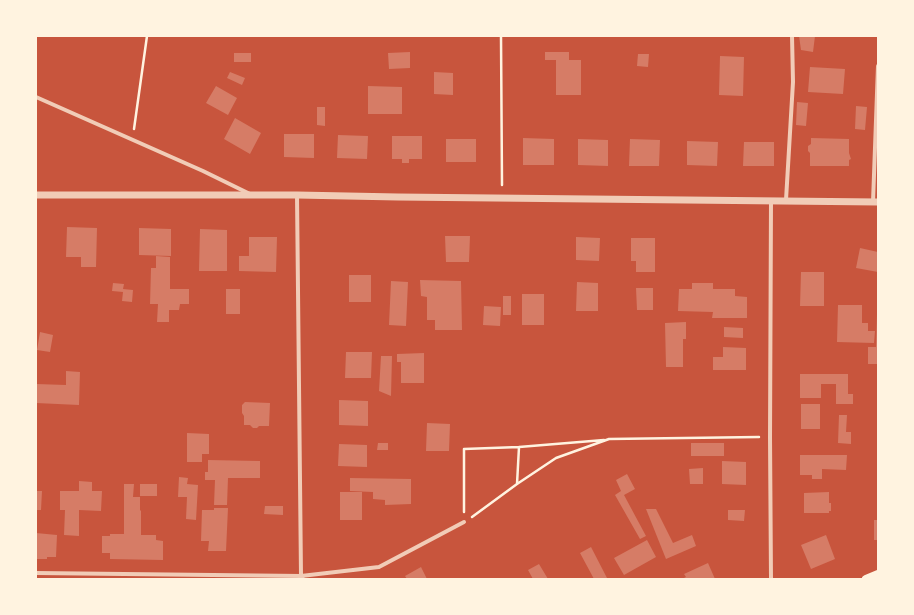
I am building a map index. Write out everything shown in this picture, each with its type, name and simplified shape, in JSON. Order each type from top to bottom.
[{"type":"main road","points":[[866,579],[878,574]]},
{"type":"street","points":[[786,200],[793,82],[792,36]]},
{"type":"street","points":[[36,195],[297,195],[502,198],[876,200],[878,66]]},
{"type":"street","points":[[36,97],[203,170],[252,195]]},
{"type":"street","points":[[297,195],[302,578]]},
{"type":"street","points":[[771,200],[771,579]]},
{"type":"street","points":[[36,573],[302,578],[379,568],[464,522]]},
{"type":"path","points":[[133,140],[146,36]]},
{"type":"path","points":[[501,36],[502,198]]},
{"type":"path","points":[[464,522],[464,449],[519,447],[609,439],[770,437]]},
{"type":"path","points":[[464,522],[556,458],[609,439]]},
{"type":"path","points":[[517,484],[519,447]]},
{"type":"building","points":[[799,36],[815,36],[813,52],[801,50]]},
{"type":"building","points":[[410,52],[410,68],[389,69],[388,53]]},
{"type":"building","points":[[545,52],[569,52],[569,60],[581,60],[581,95],[556,95],[556,60],[545,60]]},
{"type":"building","points":[[234,53],[251,53],[251,62],[234,62]]},
{"type":"building","points":[[638,54],[649,54],[648,67],[637,66]]},
{"type":"building","points":[[720,56],[744,57],[743,96],[719,95]]},
{"type":"building","points":[[810,67],[845,69],[843,94],[808,92]]},
{"type":"building","points":[[230,72],[245,78],[242,85],[227,78]]},
{"type":"building","points":[[434,72],[453,73],[453,95],[434,94]]},
{"type":"building","points":[[216,86],[237,98],[228,115],[206,103]]},
{"type":"building","points":[[368,86],[402,87],[402,114],[368,114]]},
{"type":"building","points":[[797,102],[808,103],[806,126],[796,125]]},
{"type":"building","points":[[856,106],[867,107],[865,130],[855,129]]},
{"type":"building","points":[[317,107],[325,107],[325,126],[317,125]]},
{"type":"building","points":[[235,118],[261,133],[250,154],[224,139]]},
{"type":"building","points":[[284,134],[314,134],[314,158],[284,157]]},
{"type":"building","points":[[338,135],[368,136],[367,159],[337,158]]},
{"type":"building","points":[[392,136],[422,136],[422,159],[409,159],[409,163],[402,163],[402,159],[392,159]]},
{"type":"building","points":[[523,138],[554,139],[554,165],[523,165]]},
{"type":"building","points":[[811,138],[849,139],[849,153],[851,159],[849,160],[849,166],[810,166],[810,153],[808,151],[808,146],[811,144]]},
{"type":"building","points":[[446,139],[476,139],[476,162],[446,162]]},
{"type":"building","points":[[578,139],[608,140],[608,166],[578,165]]},
{"type":"building","points":[[630,139],[660,140],[659,166],[629,166]]},
{"type":"building","points":[[687,141],[718,142],[717,166],[687,165]]},
{"type":"building","points":[[744,142],[774,142],[774,166],[743,166]]},
{"type":"building","points":[[67,227],[97,228],[96,267],[81,267],[81,257],[66,257]]},
{"type":"building","points":[[139,228],[171,229],[171,256],[139,255]]},
{"type":"building","points":[[200,229],[227,230],[227,271],[199,271]]},
{"type":"building","points":[[445,236],[470,236],[469,262],[446,262]]},
{"type":"building","points":[[249,237],[277,237],[276,272],[239,271],[239,256],[249,256]]},
{"type":"building","points":[[576,237],[600,238],[599,261],[576,260]]},
{"type":"building","points":[[631,238],[655,238],[655,272],[636,272],[636,261],[631,261]]},
{"type":"building","points":[[860,248],[878,252],[878,272],[856,268]]},
{"type":"building","points":[[156,256],[170,257],[170,289],[189,289],[189,304],[180,304],[179,310],[169,310],[169,322],[157,322],[158,304],[150,304],[151,268],[156,268]]},
{"type":"building","points":[[801,272],[824,272],[824,306],[800,306]]},
{"type":"building","points":[[349,275],[371,275],[371,302],[349,302]]},
{"type":"building","points":[[420,280],[461,281],[462,330],[435,330],[435,320],[427,320],[427,297],[421,296]]},
{"type":"building","points":[[391,281],[408,282],[406,326],[389,325]]},
{"type":"building","points":[[577,282],[598,283],[598,311],[576,311]]},
{"type":"building","points":[[113,283],[124,284],[123,289],[133,290],[132,302],[122,301],[123,292],[112,291]]},
{"type":"building","points":[[692,283],[713,283],[713,289],[735,289],[735,296],[747,297],[747,318],[712,318],[713,312],[678,311],[679,289],[692,289]]},
{"type":"building","points":[[636,288],[653,288],[653,310],[637,310]]},
{"type":"building","points":[[226,289],[240,289],[240,314],[226,314]]},
{"type":"building","points":[[522,294],[544,294],[544,325],[522,325]]},
{"type":"building","points":[[503,296],[511,296],[511,315],[503,315]]},
{"type":"building","points":[[838,305],[862,305],[862,323],[868,323],[868,331],[875,331],[874,343],[837,342]]},
{"type":"building","points":[[484,306],[501,307],[500,326],[483,325]]},
{"type":"building","points":[[877,314],[878,364],[868,364],[868,347],[876,347]]},
{"type":"building","points":[[686,322],[686,339],[683,339],[683,367],[666,367],[665,323]]},
{"type":"building","points":[[724,327],[743,328],[743,338],[724,337]]},
{"type":"building","points":[[40,332],[53,335],[50,352],[37,350]]},
{"type":"building","points":[[723,347],[746,348],[746,370],[713,370],[713,357],[723,357]]},
{"type":"building","points":[[346,352],[372,352],[371,378],[345,378]]},
{"type":"building","points":[[424,353],[424,383],[401,383],[401,362],[397,362],[397,354]]},
{"type":"building","points":[[381,356],[392,356],[391,396],[379,391]]},
{"type":"building","points":[[66,371],[80,372],[79,405],[36,403],[36,384],[66,385]]},
{"type":"building","points":[[800,374],[848,374],[848,394],[853,394],[853,404],[836,404],[836,384],[821,384],[821,398],[800,398]]},
{"type":"building","points":[[339,400],[368,401],[368,426],[339,425]]},
{"type":"building","points":[[245,402],[270,403],[269,426],[259,426],[257,428],[253,428],[250,425],[244,425],[242,405]]},
{"type":"building","points":[[801,404],[820,404],[820,429],[801,429]]},
{"type":"building","points":[[839,415],[847,415],[846,432],[851,432],[851,444],[838,443]]},
{"type":"building","points":[[427,423],[450,424],[449,451],[426,451]]},
{"type":"building","points":[[187,433],[209,434],[209,454],[202,454],[202,462],[187,462]]},
{"type":"building","points":[[378,443],[388,443],[388,450],[377,450]]},
{"type":"building","points":[[691,443],[724,443],[724,456],[691,456]]},
{"type":"building","points":[[339,444],[367,445],[367,467],[338,466]]},
{"type":"building","points":[[800,455],[847,455],[846,470],[822,469],[822,479],[812,479],[812,475],[800,475]]},
{"type":"building","points":[[208,460],[260,461],[260,478],[228,478],[227,505],[214,505],[215,480],[205,480],[205,472],[208,472]]},
{"type":"building","points":[[722,461],[746,462],[746,485],[722,484]]},
{"type":"building","points":[[703,468],[703,484],[690,484],[689,469]]},
{"type":"building","points":[[627,474],[635,489],[624,495],[646,536],[640,539],[615,495],[621,491],[616,480]]},
{"type":"building","points":[[179,477],[188,478],[187,484],[198,485],[196,520],[186,519],[187,497],[178,497]]},
{"type":"building","points":[[350,478],[411,479],[411,504],[385,505],[385,500],[373,499],[373,492],[350,491]]},
{"type":"building","points":[[79,481],[92,482],[92,491],[102,491],[101,511],[79,510],[79,536],[64,535],[65,510],[60,510],[60,491],[79,491]]},
{"type":"building","points":[[124,484],[134,484],[133,497],[140,497],[141,535],[156,535],[156,540],[163,541],[163,560],[110,559],[110,553],[102,553],[102,536],[110,536],[110,534],[124,534]]},
{"type":"building","points":[[140,484],[157,484],[157,496],[140,496]]},
{"type":"building","points":[[36,491],[42,491],[41,510],[36,510]]},
{"type":"building","points":[[340,492],[362,492],[362,520],[340,520]]},
{"type":"building","points":[[829,492],[831,511],[829,511],[829,513],[804,513],[804,493]]},
{"type":"building","points":[[265,506],[283,506],[283,515],[264,514]]},
{"type":"building","points":[[214,508],[228,508],[226,551],[208,551],[209,541],[201,541],[202,510],[214,510]]},
{"type":"building","points":[[646,509],[656,509],[673,543],[692,535],[696,546],[666,559]]},
{"type":"building","points":[[728,510],[745,510],[744,521],[728,520]]},
{"type":"building","points":[[874,520],[878,520],[878,540],[874,540]]},
{"type":"building","points":[[36,533],[57,535],[56,557],[36,559]]},
{"type":"building","points":[[826,535],[835,559],[811,569],[801,545]]},
{"type":"building","points":[[647,540],[656,557],[624,575],[614,558]]},
{"type":"building","points":[[591,547],[607,578],[605,579],[594,579],[580,553]]},
{"type":"building","points":[[708,563],[715,579],[682,579],[686,577],[684,574]]},
{"type":"building","points":[[539,564],[548,579],[533,579],[528,570]]},
{"type":"building","points":[[421,567],[427,579],[407,579],[405,576]]}]
